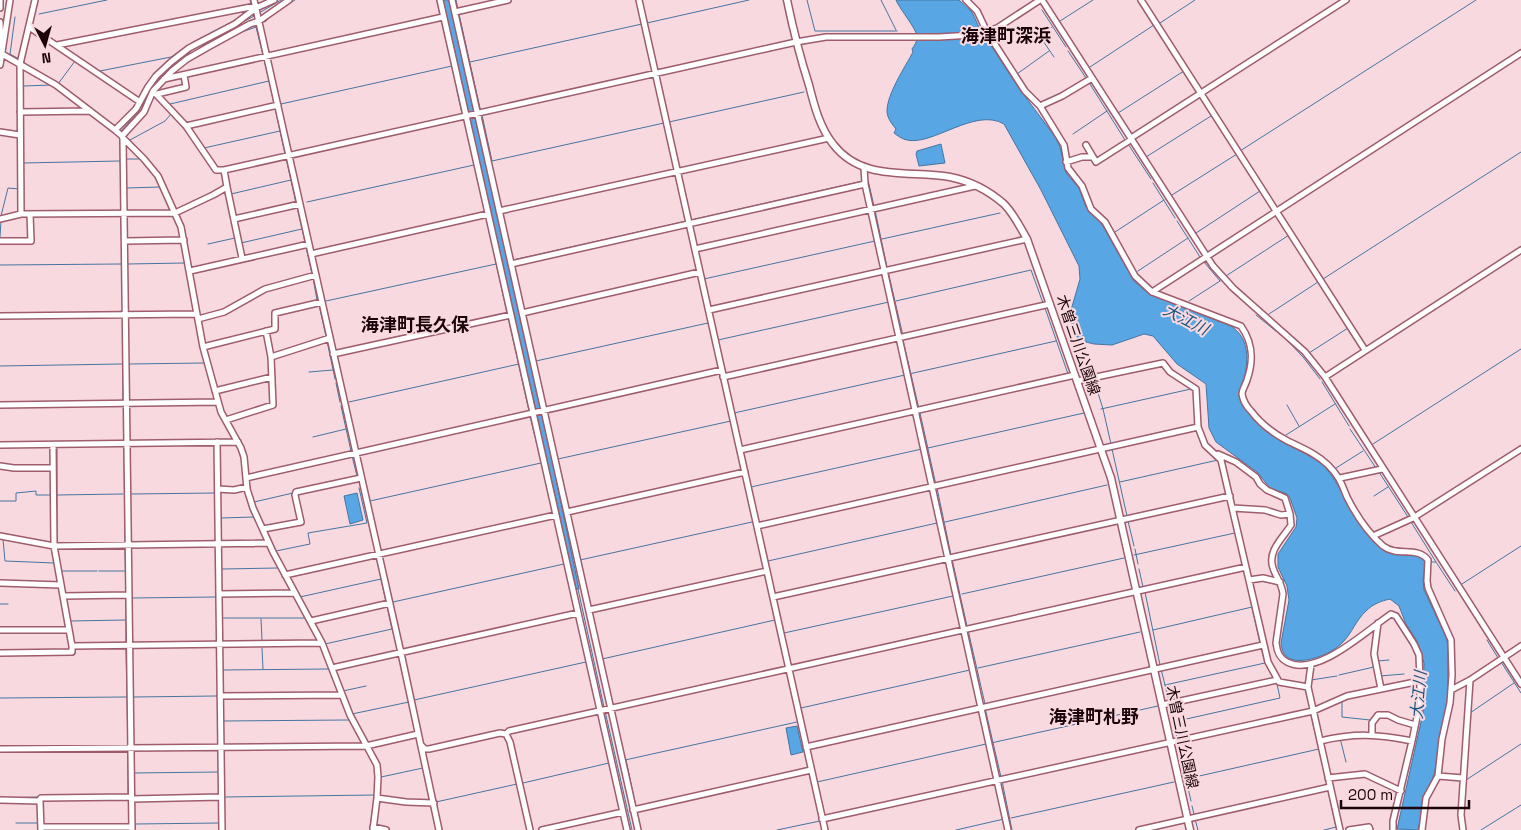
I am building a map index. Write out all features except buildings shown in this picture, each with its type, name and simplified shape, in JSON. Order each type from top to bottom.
[{"type":"main road","name":"木曽三川公園線","points":[[786,0],[813,100],[829,138],[846,157],[864,167],[896,174],[948,177],[976,186],[993,195],[1005,206],[1018,222],[1027,239],[1111,478],[1190,830]]},
{"type":"street","points":[[0,0],[0,8]]},
{"type":"street","points":[[0,65],[10,0]]},
{"type":"street","points":[[21,214],[20,64],[35,0]]},
{"type":"street","points":[[263,6],[270,0]]},
{"type":"street","points":[[57,45],[263,6],[274,0]]},
{"type":"street","points":[[119,134],[144,112],[164,79],[187,59],[250,24],[259,21],[290,0]]},
{"type":"street","points":[[440,0],[627,830]]},
{"type":"street","points":[[452,0],[638,830]]},
{"type":"street","points":[[455,12],[508,0]]},
{"type":"street","points":[[639,0],[825,830]]},
{"type":"street","points":[[966,0],[977,11],[985,32],[1025,91],[1040,106],[1064,145],[1066,162],[1072,175],[1082,186],[1090,209],[1105,222],[1136,276],[1152,292],[1241,326],[1250,344],[1252,358],[1242,394],[1246,405],[1272,432],[1318,456],[1340,478],[1356,514],[1366,530],[1387,549],[1418,552],[1423,554],[1428,560],[1428,588],[1451,640],[1451,690],[1438,776],[1426,798],[1422,830]]},
{"type":"street","points":[[155,92],[186,126],[216,170],[224,170],[796,42],[826,37],[959,36],[985,32],[1003,25],[1041,0],[1132,138],[1206,256],[1225,281],[1305,352],[1325,378],[1521,684]]},
{"type":"street","points":[[1141,0],[1366,350]]},
{"type":"street","points":[[1086,145],[1096,162],[1346,0]]},
{"type":"street","points":[[256,6],[439,830]]},
{"type":"street","points":[[39,801],[41,829],[132,828],[130,646],[127,595],[129,545],[125,444],[125,241],[119,134],[136,110],[152,81],[171,62],[197,43],[235,24],[256,6]]},
{"type":"street","points":[[164,79],[443,17]]},
{"type":"street","points":[[0,22],[2,54]]},
{"type":"street","points":[[29,27],[140,102]]},
{"type":"street","points":[[2,54],[56,85],[91,111],[119,134],[158,176],[181,227],[203,348],[218,402],[244,457],[247,487],[268,543],[322,643],[350,715],[375,760],[378,770],[373,828],[386,830]]},
{"type":"street","points":[[1152,292],[1521,54]]},
{"type":"street","points":[[155,92],[186,87],[184,75]]},
{"type":"street","points":[[1040,106],[1062,96],[1092,78]]},
{"type":"street","points":[[186,126],[278,105]]},
{"type":"street","points":[[20,112],[91,111]]},
{"type":"street","points":[[0,132],[20,135]]},
{"type":"street","points":[[499,211],[829,138]]},
{"type":"street","points":[[1066,162],[1082,157],[1093,157]]},
{"type":"street","points":[[864,167],[864,182],[873,209],[935,486],[1000,780],[1008,830]]},
{"type":"street","points":[[224,170],[242,258]]},
{"type":"street","points":[[511,261],[864,182]]},
{"type":"street","points":[[695,248],[976,186]]},
{"type":"street","points":[[0,219],[21,214],[175,212],[227,187]]},
{"type":"street","points":[[234,220],[300,204]]},
{"type":"street","points":[[0,242],[31,241],[30,214]]},
{"type":"street","points":[[311,254],[488,214]]},
{"type":"street","points":[[708,310],[1027,239]]},
{"type":"street","points":[[125,241],[184,240]]},
{"type":"street","points":[[190,271],[309,244]]},
{"type":"street","points":[[1325,378],[1521,250]]},
{"type":"street","points":[[522,313],[700,272]]},
{"type":"street","points":[[0,316],[124,314],[198,316],[224,312],[265,289],[316,275]]},
{"type":"street","points":[[203,348],[275,329],[275,313],[322,302]]},
{"type":"street","points":[[724,377],[1050,304]]},
{"type":"street","points":[[334,354],[511,315]]},
{"type":"street","points":[[226,420],[274,405],[266,332]]},
{"type":"street","points":[[270,357],[330,338]]},
{"type":"street","points":[[740,450],[1076,378],[1163,363],[1170,372],[1196,389],[1198,427],[1205,445],[1221,460],[1268,662],[1279,682],[1308,687]]},
{"type":"street","points":[[246,478],[722,370]]},
{"type":"street","points":[[215,391],[272,377]]},
{"type":"street","points":[[0,405],[218,402]]},
{"type":"street","points":[[757,526],[1198,427]]},
{"type":"street","points":[[218,442],[222,830]]},
{"type":"street","points":[[0,445],[238,442]]},
{"type":"street","points":[[0,654],[72,652],[54,546],[53,445]]},
{"type":"street","points":[[1373,536],[1413,518],[1521,449]]},
{"type":"street","points":[[1213,453],[1236,462],[1256,477],[1267,490],[1285,498],[1291,525],[1277,545],[1271,558],[1272,568],[1282,587],[1283,601],[1277,651]]},
{"type":"street","points":[[0,466],[53,468]]},
{"type":"street","points":[[1340,478],[1382,469]]},
{"type":"street","points":[[567,512],[745,472]]},
{"type":"street","points":[[262,529],[301,522],[296,492],[361,478]]},
{"type":"street","points":[[218,489],[234,490],[247,487]]},
{"type":"street","points":[[773,597],[1230,496]]},
{"type":"street","points":[[1233,508],[1265,510],[1280,516],[1290,514]]},
{"type":"street","points":[[285,575],[556,515]]},
{"type":"street","points":[[0,536],[54,546],[268,543]]},
{"type":"street","points":[[421,745],[423,748],[429,749],[500,733],[506,734],[509,731],[1246,567]]},
{"type":"street","points":[[589,610],[767,571]]},
{"type":"street","points":[[1249,580],[1263,578],[1280,582]]},
{"type":"street","points":[[0,583],[61,585]]},
{"type":"street","points":[[219,594],[294,592]]},
{"type":"street","points":[[63,596],[127,595]]},
{"type":"street","points":[[311,621],[390,603]]},
{"type":"street","points":[[332,668],[578,614]]},
{"type":"street","points":[[806,747],[1154,669],[1264,647],[1277,651],[1287,662],[1303,666],[1312,665],[1346,646],[1391,614],[1396,616],[1414,644],[1419,656],[1420,682],[1420,703],[1393,830]]},
{"type":"street","points":[[1378,622],[1374,648],[1381,689]]},
{"type":"street","points":[[0,630],[69,630]]},
{"type":"street","points":[[72,646],[322,643]]},
{"type":"street","points":[[1451,690],[1470,680],[1521,646]]},
{"type":"street","points":[[1312,665],[1308,687],[1340,830]]},
{"type":"street","points":[[1162,705],[1277,680]]},
{"type":"street","points":[[1463,830],[1461,815],[1470,680]]},
{"type":"street","points":[[822,819],[1313,711],[1347,696],[1420,682]]},
{"type":"street","points":[[220,696],[342,695]]},
{"type":"street","points":[[1372,735],[1372,722],[1378,715],[1388,715],[1415,725]]},
{"type":"street","points":[[0,749],[366,746],[418,734]]},
{"type":"street","points":[[506,734],[510,742],[530,830]]},
{"type":"street","points":[[1320,741],[1345,736],[1372,735],[1412,741]]},
{"type":"street","points":[[634,810],[811,770]]},
{"type":"street","points":[[1328,778],[1365,774],[1400,791]]},
{"type":"street","points":[[1438,776],[1463,778]]},
{"type":"street","points":[[1139,830],[1330,787]]},
{"type":"street","points":[[0,800],[39,801],[41,798],[221,797]]},
{"type":"street","points":[[377,798],[434,803]]},
{"type":"street","points":[[542,830],[623,812]]},
{"type":"street","points":[[1349,830],[1370,827],[1370,830]]},
{"type":"water","points":[[443,0],[449,0],[579,589],[576,589]]},
{"type":"water","name":"大江川","points":[[896,0],[959,0],[972,12],[984,38],[1056,138],[1066,173],[1079,188],[1086,207],[1100,221],[1134,281],[1155,296],[1231,326],[1239,333],[1244,341],[1247,359],[1240,399],[1249,413],[1279,440],[1312,456],[1325,467],[1333,477],[1357,519],[1371,539],[1381,548],[1391,553],[1424,557],[1426,563],[1423,579],[1424,590],[1446,637],[1448,646],[1448,688],[1435,771],[1430,787],[1423,796],[1418,830],[1397,829],[1423,713],[1424,663],[1417,641],[1406,624],[1399,606],[1390,599],[1371,606],[1339,646],[1320,656],[1300,661],[1288,658],[1284,654],[1281,643],[1289,600],[1287,586],[1278,567],[1278,554],[1296,527],[1297,518],[1290,498],[1287,494],[1270,488],[1257,472],[1216,442],[1209,428],[1206,384],[1177,364],[1153,336],[1144,334],[1112,345],[1094,344],[1082,341],[1077,337],[1069,317],[1080,279],[1079,266],[1041,190],[1004,124],[993,120],[980,120],[929,138],[917,140],[905,140],[894,133],[896,129],[888,116],[888,104],[897,81],[913,52],[912,49],[917,38],[915,30]]},
{"type":"water","points":[[941,144],[945,163],[919,166],[917,151]]},
{"type":"water","points":[[357,493],[363,520],[350,524],[344,496]]},
{"type":"water","points":[[797,726],[803,752],[791,755],[786,728]]},
{"type":"waterway","points":[[39,14],[107,0]]},
{"type":"waterway","points":[[250,0],[251,4]]},
{"type":"waterway","points":[[259,13],[281,0]]},
{"type":"waterway","points":[[265,22],[273,14],[295,0]]},
{"type":"waterway","points":[[437,0],[440,15]]},
{"type":"waterway","points":[[456,0],[458,9]]},
{"type":"waterway","points":[[647,23],[749,0]]},
{"type":"waterway","points":[[807,0],[815,31],[897,31]]},
{"type":"waterway","points":[[881,0],[896,30]]},
{"type":"waterway","points":[[1060,21],[1093,0]]},
{"type":"waterway","points":[[1160,23],[1195,0]]},
{"type":"waterway","points":[[1240,151],[1476,0]]},
{"type":"waterway","points":[[1140,3],[1145,11]]},
{"type":"waterway","points":[[1042,10],[1066,47]]},
{"type":"waterway","points":[[459,14],[480,108]]},
{"type":"waterway","points":[[215,37],[256,15]]},
{"type":"waterway","points":[[15,17],[10,54],[19,59]]},
{"type":"waterway","points":[[100,71],[171,57],[193,42],[237,19]]},
{"type":"waterway","points":[[441,19],[457,88]]},
{"type":"waterway","points":[[470,62],[642,24]]},
{"type":"waterway","points":[[1090,67],[1154,25]]},
{"type":"waterway","points":[[239,33],[256,27],[263,55]]},
{"type":"waterway","points":[[1052,27],[1039,35],[1054,57]]},
{"type":"waterway","points":[[187,53],[196,47]]},
{"type":"waterway","points":[[1017,74],[1049,51]]},
{"type":"waterway","points":[[1068,51],[1086,78]]},
{"type":"waterway","points":[[264,59],[274,103]]},
{"type":"waterway","points":[[58,84],[75,61]]},
{"type":"waterway","points":[[120,132],[138,112],[151,87],[170,66]]},
{"type":"waterway","points":[[281,104],[452,66]]},
{"type":"waterway","points":[[1118,113],[1184,71]]},
{"type":"waterway","points":[[41,73],[49,78]]},
{"type":"waterway","points":[[174,109],[170,104],[269,81]]},
{"type":"waterway","points":[[1088,81],[1125,140]]},
{"type":"waterway","points":[[23,97],[23,86],[52,85]]},
{"type":"waterway","points":[[457,91],[462,113]]},
{"type":"waterway","points":[[669,122],[804,92]]},
{"type":"waterway","points":[[275,108],[285,154]]},
{"type":"waterway","points":[[1073,134],[1107,111]]},
{"type":"waterway","points":[[130,140],[165,121],[171,114]]},
{"type":"waterway","points":[[482,115],[492,161],[664,123]]},
{"type":"waterway","points":[[1146,157],[1211,116]]},
{"type":"waterway","points":[[464,119],[485,212]]},
{"type":"waterway","points":[[204,148],[280,131]]},
{"type":"waterway","points":[[120,136],[121,212]]},
{"type":"waterway","points":[[23,144],[23,159]]},
{"type":"waterway","points":[[1128,144],[1151,179]]},
{"type":"waterway","points":[[1323,279],[1521,152]]},
{"type":"waterway","points":[[1172,195],[1237,154]]},
{"type":"waterway","points":[[286,158],[296,203]]},
{"type":"waterway","points":[[127,159],[140,159]]},
{"type":"waterway","points":[[23,163],[120,161]]},
{"type":"waterway","points":[[23,162],[24,189]]},
{"type":"waterway","points":[[307,202],[474,165]]},
{"type":"waterway","points":[[1249,174],[1273,210]]},
{"type":"waterway","points":[[231,194],[291,180]]},
{"type":"waterway","points":[[867,180],[874,206]]},
{"type":"waterway","points":[[691,220],[863,181]]},
{"type":"waterway","points":[[1153,183],[1175,218]]},
{"type":"waterway","points":[[874,206],[963,186]]},
{"type":"waterway","points":[[127,188],[160,187]]},
{"type":"waterway","points":[[1,216],[8,188],[19,189]]},
{"type":"waterway","points":[[1196,233],[1260,191]]},
{"type":"waterway","points":[[212,198],[219,194]]},
{"type":"waterway","points":[[1115,232],[1164,200]]},
{"type":"waterway","points":[[297,207],[305,242]]},
{"type":"waterway","points":[[875,210],[887,267]]},
{"type":"waterway","points":[[882,239],[1000,213]]},
{"type":"waterway","points":[[121,216],[123,312]]},
{"type":"waterway","points":[[486,217],[507,313]]},
{"type":"waterway","points":[[0,237],[1,221]]},
{"type":"waterway","points":[[513,260],[687,221]]},
{"type":"waterway","points":[[1177,221],[1200,257]]},
{"type":"waterway","points":[[241,243],[302,229]]},
{"type":"waterway","points":[[1226,276],[1289,235]]},
{"type":"waterway","points":[[208,244],[235,238],[237,244]]},
{"type":"waterway","points":[[1138,271],[1188,238]]},
{"type":"waterway","points":[[704,279],[875,241]]},
{"type":"waterway","points":[[306,247],[312,274]]},
{"type":"waterway","points":[[1204,262],[1220,281]]},
{"type":"waterway","points":[[128,264],[185,263]]},
{"type":"waterway","points":[[0,265],[122,264]]},
{"type":"waterway","points":[[326,301],[496,264]]},
{"type":"waterway","points":[[514,264],[524,310]]},
{"type":"waterway","points":[[896,301],[1031,270],[1043,303]]},
{"type":"waterway","points":[[888,271],[903,336]]},
{"type":"waterway","points":[[313,278],[317,300]]},
{"type":"waterway","name":"大江川","points":[[1189,301],[1220,281]]},
{"type":"waterway","points":[[1269,314],[1318,282]]},
{"type":"waterway","points":[[718,340],[889,302]]},
{"type":"waterway","points":[[319,305],[326,336]]},
{"type":"waterway","points":[[1045,308],[1068,374]]},
{"type":"waterway","points":[[525,314],[536,361],[708,323]]},
{"type":"waterway","points":[[1256,315],[1282,336]]},
{"type":"waterway","points":[[123,316],[123,402]]},
{"type":"waterway","points":[[508,317],[529,411]]},
{"type":"waterway","points":[[1309,353],[1348,328]]},
{"type":"waterway","points":[[1285,338],[1320,379]]},
{"type":"waterway","points":[[903,340],[919,409]]},
{"type":"waterway","points":[[327,341],[335,379]]},
{"type":"waterway","points":[[909,374],[1056,341]]},
{"type":"waterway","points":[[1373,444],[1521,349]]},
{"type":"waterway","points":[[129,364],[205,363]]},
{"type":"waterway","points":[[0,366],[122,364]]},
{"type":"waterway","points":[[349,402],[519,364]]},
{"type":"waterway","points":[[1086,369],[1091,376]]},
{"type":"waterway","points":[[309,372],[333,370]]},
{"type":"waterway","points":[[734,413],[905,375]]},
{"type":"waterway","points":[[1094,380],[1111,444]]},
{"type":"waterway","points":[[1322,382],[1349,426]]},
{"type":"waterway","points":[[336,383],[340,402]]},
{"type":"waterway","points":[[1101,409],[1191,389]]},
{"type":"waterway","points":[[1286,435],[1335,404]]},
{"type":"waterway","points":[[1287,405],[1299,426]]},
{"type":"waterway","points":[[124,406],[124,442]]},
{"type":"waterway","points":[[341,406],[351,451]]},
{"type":"waterway","points":[[920,413],[936,485]]},
{"type":"waterway","points":[[928,448],[1084,413]]},
{"type":"waterway","points":[[530,416],[535,437]]},
{"type":"waterway","points":[[558,459],[731,421]]},
{"type":"waterway","points":[[313,437],[346,429]]},
{"type":"waterway","points":[[1350,429],[1376,468]]},
{"type":"waterway","points":[[536,440],[552,507]]},
{"type":"waterway","points":[[124,446],[125,542]]},
{"type":"waterway","points":[[57,448],[57,542]]},
{"type":"waterway","points":[[751,487],[922,449]]},
{"type":"waterway","points":[[1112,449],[1127,516]]},
{"type":"waterway","points":[[1336,468],[1363,451]]},
{"type":"waterway","points":[[352,456],[357,476]]},
{"type":"waterway","points":[[558,459],[569,509]]},
{"type":"waterway","points":[[1120,482],[1218,460]]},
{"type":"waterway","points":[[370,501],[541,463]]},
{"type":"waterway","points":[[1379,472],[1408,517]]},
{"type":"waterway","points":[[331,482],[357,476]]},
{"type":"waterway","points":[[945,522],[1107,485]]},
{"type":"waterway","points":[[1374,496],[1388,487]]},
{"type":"waterway","points":[[276,551],[310,544],[308,533],[367,523],[359,488]]},
{"type":"waterway","points":[[937,488],[951,555]]},
{"type":"waterway","points":[[254,502],[293,493],[295,490]]},
{"type":"waterway","points":[[0,501],[16,501],[16,493],[36,491],[36,495],[52,495]]},
{"type":"waterway","points":[[131,494],[216,493]]},
{"type":"waterway","points":[[57,495],[123,494]]},
{"type":"waterway","points":[[1236,512],[1239,527]]},
{"type":"waterway","points":[[570,514],[591,607]]},
{"type":"waterway","points":[[221,518],[254,517]]},
{"type":"waterway","points":[[1128,521],[1134,546]]},
{"type":"waterway","points":[[580,560],[752,522]]},
{"type":"waterway","points":[[1411,522],[1436,562]]},
{"type":"waterway","points":[[768,561],[937,523]]},
{"type":"waterway","points":[[1240,532],[1242,538]]},
{"type":"waterway","points":[[1134,555],[1235,533]]},
{"type":"waterway","points":[[3,539],[5,561],[54,563]]},
{"type":"waterway","points":[[1462,584],[1521,546]]},
{"type":"waterway","points":[[125,547],[126,593]]},
{"type":"waterway","points":[[1135,549],[1138,564]]},
{"type":"waterway","points":[[962,594],[1124,558]]},
{"type":"waterway","points":[[952,559],[967,626]]},
{"type":"waterway","points":[[1431,562],[1436,562],[1455,591]]},
{"type":"waterway","points":[[60,563],[61,571],[97,571]]},
{"type":"waterway","points":[[393,602],[564,564]]},
{"type":"waterway","points":[[222,569],[278,568]]},
{"type":"waterway","points":[[565,568],[575,611]]},
{"type":"waterway","points":[[1139,569],[1143,587]]},
{"type":"waterway","points":[[99,571],[125,571]]},
{"type":"waterway","points":[[300,597],[381,579],[386,602]]},
{"type":"waterway","points":[[578,589],[604,707]]},
{"type":"waterway","points":[[1145,592],[1160,665]]},
{"type":"waterway","points":[[784,633],[953,596]]},
{"type":"waterway","points":[[126,597],[126,643]]},
{"type":"waterway","points":[[132,598],[216,597]]},
{"type":"waterway","points":[[0,604],[8,604]]},
{"type":"waterway","points":[[325,644],[392,629],[387,606]]},
{"type":"waterway","points":[[1153,630],[1252,607],[1260,643]]},
{"type":"waterway","points":[[592,613],[602,659],[775,620]]},
{"type":"waterway","points":[[576,616],[597,709]]},
{"type":"waterway","points":[[221,618],[306,618]]},
{"type":"waterway","points":[[261,619],[262,640]]},
{"type":"waterway","points":[[70,621],[126,620]]},
{"type":"waterway","points":[[968,630],[985,704]]},
{"type":"waterway","points":[[978,668],[1140,632]]},
{"type":"waterway","points":[[1487,640],[1498,658]]},
{"type":"waterway","points":[[1261,647],[1265,663],[1274,678]]},
{"type":"waterway","points":[[126,648],[128,745]]},
{"type":"waterway","points":[[262,648],[263,669]]},
{"type":"waterway","points":[[1378,661],[1389,660]]},
{"type":"waterway","points":[[414,700],[586,662]]},
{"type":"waterway","points":[[1501,662],[1521,693]]},
{"type":"waterway","points":[[1165,685],[1265,663]]},
{"type":"waterway","points":[[1339,675],[1374,667],[1376,678]]},
{"type":"waterway","points":[[223,670],[329,669]]},
{"type":"waterway","points":[[1161,669],[1168,697]]},
{"type":"waterway","points":[[801,708],[970,670]]},
{"type":"waterway","name":"大江川","points":[[1380,676],[1404,674]]},
{"type":"waterway","points":[[1311,680],[1337,676]]},
{"type":"waterway","points":[[1470,713],[1514,683]]},
{"type":"waterway","points":[[1173,722],[1280,698],[1277,684]]},
{"type":"waterway","points":[[343,691],[366,686]]},
{"type":"waterway","points":[[1305,689],[1310,708]]},
{"type":"waterway","points":[[134,697],[217,696]]},
{"type":"waterway","points":[[0,698],[127,697]]},
{"type":"waterway","points":[[1337,703],[1342,701],[1342,717],[1370,720],[1370,723]]},
{"type":"waterway","points":[[352,714],[409,702]]},
{"type":"waterway","points":[[991,743],[1158,706]]},
{"type":"waterway","points":[[1170,706],[1177,738]]},
{"type":"waterway","points":[[985,708],[1001,777]]},
{"type":"waterway","points":[[605,711],[632,830]]},
{"type":"waterway","points":[[598,714],[612,776]]},
{"type":"waterway","points":[[1311,715],[1327,785]]},
{"type":"waterway","points":[[222,721],[349,720]]},
{"type":"waterway","points":[[625,760],[797,722]]},
{"type":"waterway","points":[[1340,738],[1346,762]]},
{"type":"waterway","points":[[1178,743],[1191,801]]},
{"type":"waterway","points":[[817,782],[986,744]]},
{"type":"waterway","points":[[1466,780],[1521,744]]},
{"type":"waterway","points":[[1186,779],[1319,749]]},
{"type":"waterway","points":[[128,750],[128,794]]},
{"type":"waterway","points":[[626,760],[636,807]]},
{"type":"waterway","points":[[523,783],[609,763]]},
{"type":"waterway","points":[[381,777],[423,768],[426,781]]},
{"type":"waterway","points":[[134,773],[218,772]]},
{"type":"waterway","points":[[1002,781],[1012,830]]},
{"type":"waterway","points":[[1011,818],[1174,782]]},
{"type":"waterway","points":[[436,802],[517,784]]},
{"type":"waterway","points":[[1324,830],[1336,827],[1328,790]]},
{"type":"waterway","points":[[224,797],[375,795],[375,793]]},
{"type":"waterway","points":[[2,798],[38,797]]},
{"type":"waterway","points":[[43,800],[43,823]]},
{"type":"waterway","points":[[371,821],[374,800]]},
{"type":"waterway","points":[[1481,830],[1521,805]]},
{"type":"waterway","points":[[1192,806],[1194,814]]},
{"type":"waterway","points":[[637,811],[641,830]]},
{"type":"waterway","points":[[956,830],[1004,819]]},
{"type":"waterway","points":[[1195,819],[1198,830]]},
{"type":"waterway","points":[[777,830],[820,821]]},
{"type":"waterway","points":[[16,823],[38,823]]},
{"type":"waterway","points":[[135,824],[219,823]]},
{"type":"district","name":"海津町深浜","points":[[1006,36]]},
{"type":"district","name":"海津町長久保","points":[[415,325]]},
{"type":"district","name":"海津町札野","points":[[1094,717]]}]
